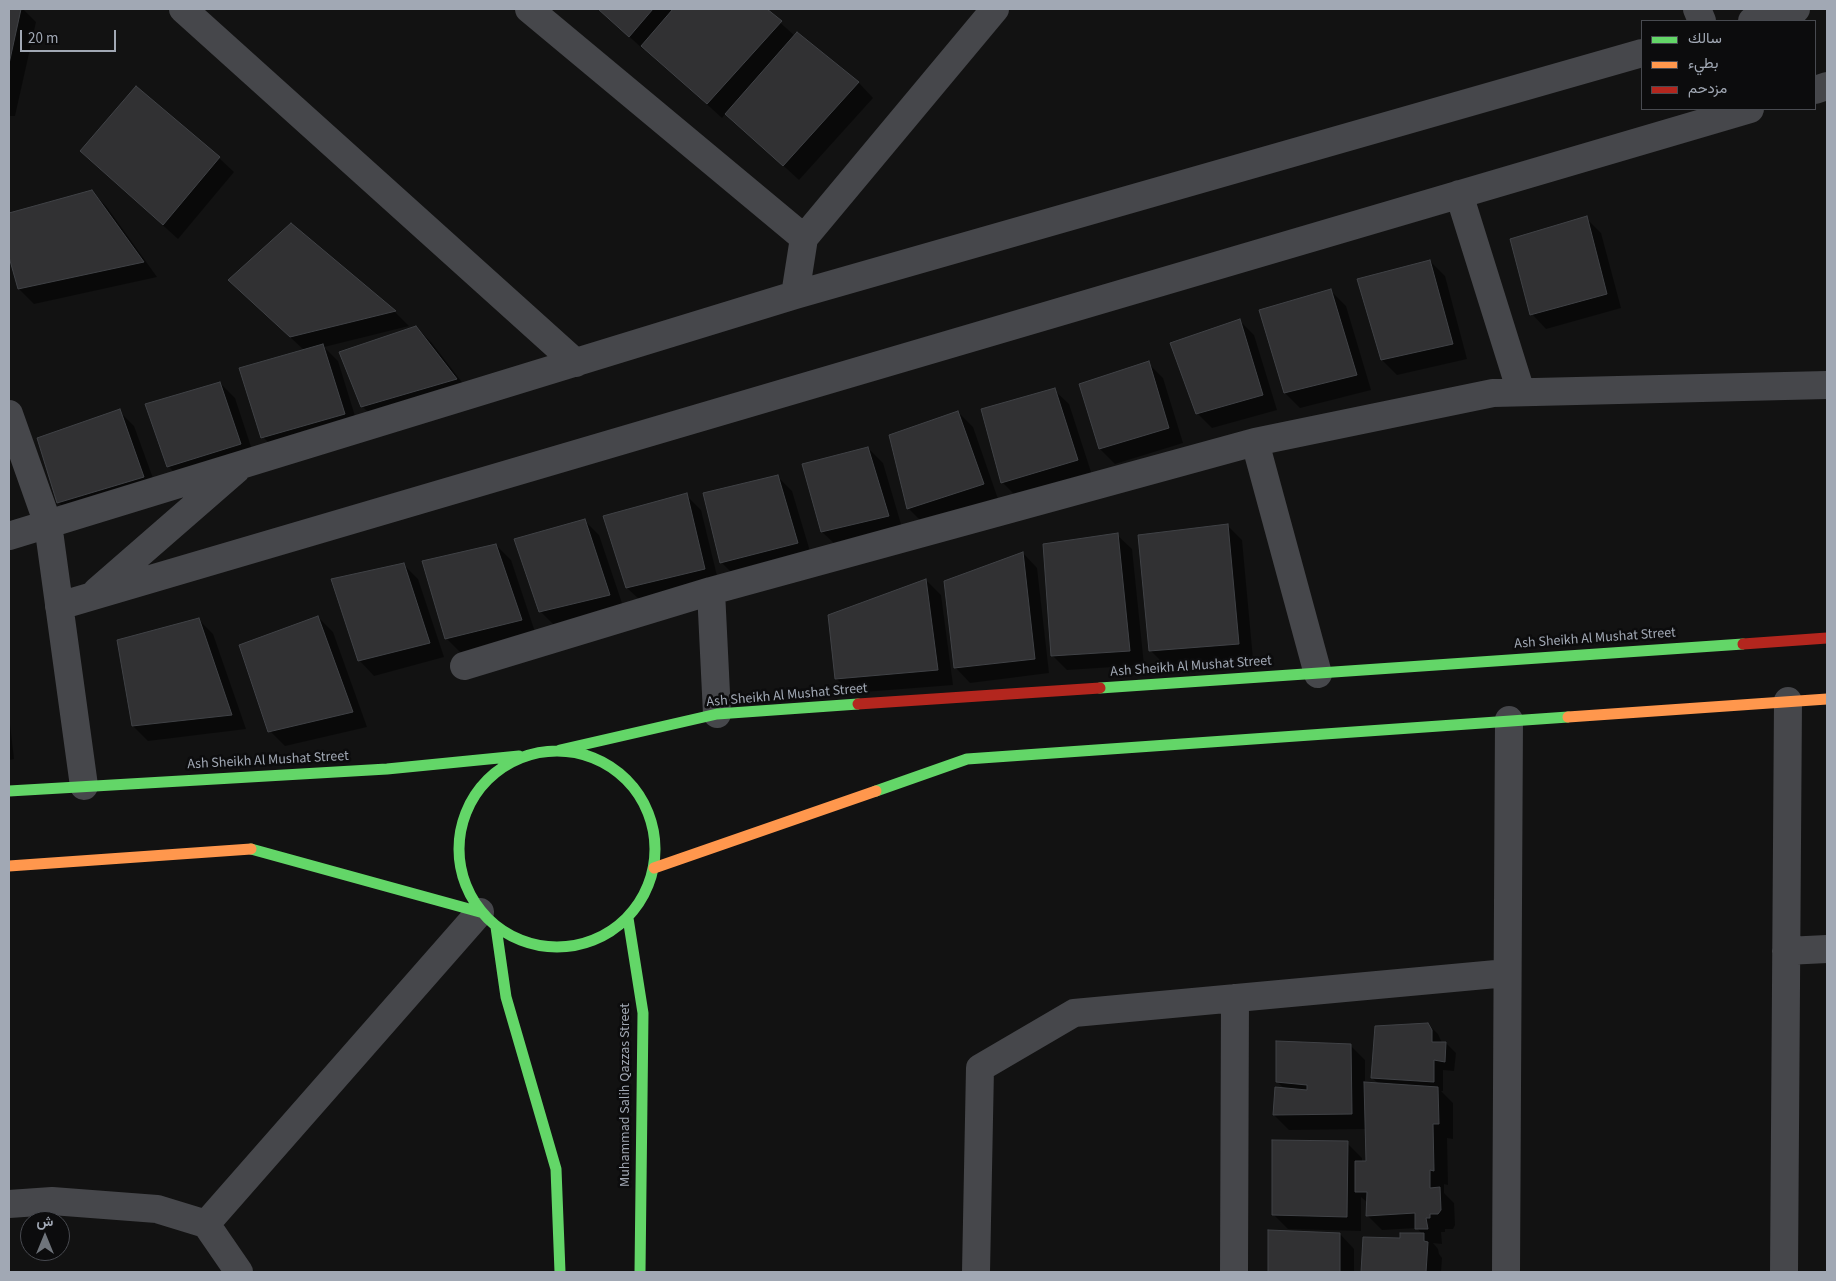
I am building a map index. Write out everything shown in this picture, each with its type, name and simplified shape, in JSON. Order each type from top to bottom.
[{"type":"street","points":[[183,9],[576,362]]},
{"type":"street","points":[[529,9],[804,238]]},
{"type":"street","points":[[795,295],[804,238],[995,9]]},
{"type":"street","points":[[1756,20],[1796,9]]},
{"type":"street","points":[[9,536],[795,295],[1641,53]]},
{"type":"street","points":[[59,606],[1747,110]]},
{"type":"street","points":[[1460,194],[1521,392]]},
{"type":"street","points":[[464,666],[711,591],[1255,442],[1493,393],[1827,385]]},
{"type":"street","points":[[9,414],[48,524],[84,786]]},
{"type":"street","points":[[1255,442],[1318,674]]},
{"type":"street","points":[[90,598],[243,464]]},
{"type":"street","points":[[711,591],[717,714]]},
{"type":"street","name":"Ash Sheikh Al Mushat Street","points":[[560,750],[717,714],[1827,638]]},
{"type":"street","points":[[654,868],[967,759],[1827,698]]},
{"type":"street","points":[[1784,1272],[1788,701]]},
{"type":"street","points":[[1506,1272],[1509,720]]},
{"type":"street","points":[[9,866],[254,849],[488,919],[521,941],[549,948],[578,946],[605,936],[628,918],[645,895],[654,868],[656,839],[649,812],[635,787],[614,768],[588,755],[560,750],[528,755],[499,769],[476,792],[462,821],[458,853],[464,884],[488,919],[506,997],[556,1169],[560,1272]]},
{"type":"street","name":"Ash Sheikh Al Mushat Street","points":[[9,791],[387,769],[528,755]]},
{"type":"street","name":"Muhammad Salih Qazzas Street","points":[[628,918],[643,1013],[640,1272]]},
{"type":"street","points":[[206,1224],[488,919]]},
{"type":"street","points":[[1786,952],[1827,949]]},
{"type":"street","points":[[976,1272],[980,1068],[1074,1013],[1507,973]]},
{"type":"street","points":[[1234,1272],[1235,998]]},
{"type":"street","points":[[9,1204],[52,1201],[157,1209],[206,1224],[238,1272]]},
{"type":"building","points":[[9,9],[21,9],[9,64]]},
{"type":"building","points":[[598,9],[653,9],[629,37]]},
{"type":"building","points":[[673,9],[767,9],[782,21],[707,104],[641,46]]},
{"type":"building","points":[[797,32],[859,82],[783,166],[725,114]]},
{"type":"building","points":[[136,86],[220,157],[163,225],[80,151]]},
{"type":"building","points":[[92,190],[144,262],[18,289],[9,257],[9,213]]},
{"type":"building","points":[[1587,216],[1607,294],[1530,315],[1510,239]]},
{"type":"building","points":[[291,223],[396,311],[290,337],[228,280]]},
{"type":"building","points":[[1430,260],[1453,344],[1381,360],[1357,279]]},
{"type":"building","points":[[1331,289],[1357,375],[1284,393],[1259,310]]},
{"type":"building","points":[[1240,319],[1263,395],[1196,414],[1170,343]]},
{"type":"building","points":[[416,326],[457,379],[361,407],[339,352]]},
{"type":"building","points":[[323,344],[345,414],[261,438],[239,368]]},
{"type":"building","points":[[1149,361],[1169,428],[1099,449],[1079,384]]},
{"type":"building","points":[[220,382],[241,444],[167,467],[145,404]]},
{"type":"building","points":[[1055,388],[1078,460],[1001,483],[981,409]]},
{"type":"building","points":[[120,409],[144,477],[57,503],[37,438]]},
{"type":"building","points":[[958,411],[984,484],[907,509],[889,435]]},
{"type":"building","points":[[868,447],[889,516],[821,532],[802,464]]},
{"type":"building","points":[[778,475],[798,543],[720,563],[703,493]]},
{"type":"building","points":[[687,493],[705,569],[626,588],[603,516]]},
{"type":"building","points":[[585,519],[610,595],[539,612],[514,539]]},
{"type":"building","points":[[1228,524],[1239,644],[1149,651],[1138,535]]},
{"type":"building","points":[[1118,533],[1130,651],[1051,656],[1043,544]]},
{"type":"building","points":[[496,544],[522,620],[445,639],[422,561]]},
{"type":"building","points":[[1023,552],[1035,659],[954,668],[944,581]]},
{"type":"building","points":[[404,563],[430,643],[358,661],[331,579]]},
{"type":"building","points":[[926,579],[938,670],[835,679],[828,615]]},
{"type":"building","points":[[318,616],[353,712],[268,732],[239,645]]},
{"type":"building","points":[[199,618],[232,715],[132,726],[117,640]]},
{"type":"building","points":[[1428,1023],[1432,1030],[1432,1042],[1446,1042],[1445,1062],[1434,1060],[1434,1082],[1371,1078],[1375,1026]]},
{"type":"building","points":[[1276,1041],[1351,1044],[1352,1114],[1273,1115],[1275,1087],[1307,1090],[1307,1085],[1276,1082]]},
{"type":"building","points":[[1364,1082],[1438,1087],[1439,1124],[1433,1124],[1434,1171],[1430,1170],[1430,1188],[1440,1187],[1441,1210],[1438,1214],[1430,1214],[1430,1218],[1426,1218],[1428,1229],[1415,1229],[1415,1213],[1366,1216],[1367,1192],[1355,1192],[1355,1161],[1366,1161]]},
{"type":"building","points":[[1272,1140],[1348,1141],[1347,1217],[1272,1215]]},
{"type":"building","points":[[1268,1230],[1340,1233],[1340,1272],[1268,1272]]},
{"type":"building","points":[[1400,1233],[1424,1233],[1424,1241],[1428,1242],[1426,1272],[1361,1272],[1363,1237],[1400,1238]]},
{"type":"traffic: fast","points":[[1100,688],[1743,644]]},
{"type":"traffic: fast","points":[[560,750],[717,714],[858,704]]},
{"type":"traffic: fast","points":[[876,791],[967,759],[1568,717]]},
{"type":"traffic: fast","points":[[547,751],[567,751],[595,758],[612,767],[627,779],[639,794],[648,811],[655,839],[655,849],[655,859],[648,887],[639,904],[627,919],[612,931],[595,940],[567,947],[547,947],[519,940],[502,931],[487,919],[475,904],[466,887],[459,859],[459,839],[466,811],[475,794],[487,779],[502,767],[519,758],[547,751]]},
{"type":"traffic: fast","points":[[9,791],[387,769],[519,756]]},
{"type":"traffic: fast","points":[[251,849],[480,912]]},
{"type":"traffic: fast","points":[[628,918],[643,1013],[640,1272]]},
{"type":"traffic: fast","points":[[496,927],[506,997],[556,1169],[560,1272]]},
{"type":"traffic: slow","points":[[1568,717],[1827,699]]},
{"type":"traffic: slow","points":[[654,868],[876,791]]},
{"type":"traffic: slow","points":[[9,866],[251,849]]},
{"type":"traffic: jam","points":[[1743,644],[1827,638]]},
{"type":"traffic: jam","points":[[858,704],[1100,688]]}]
